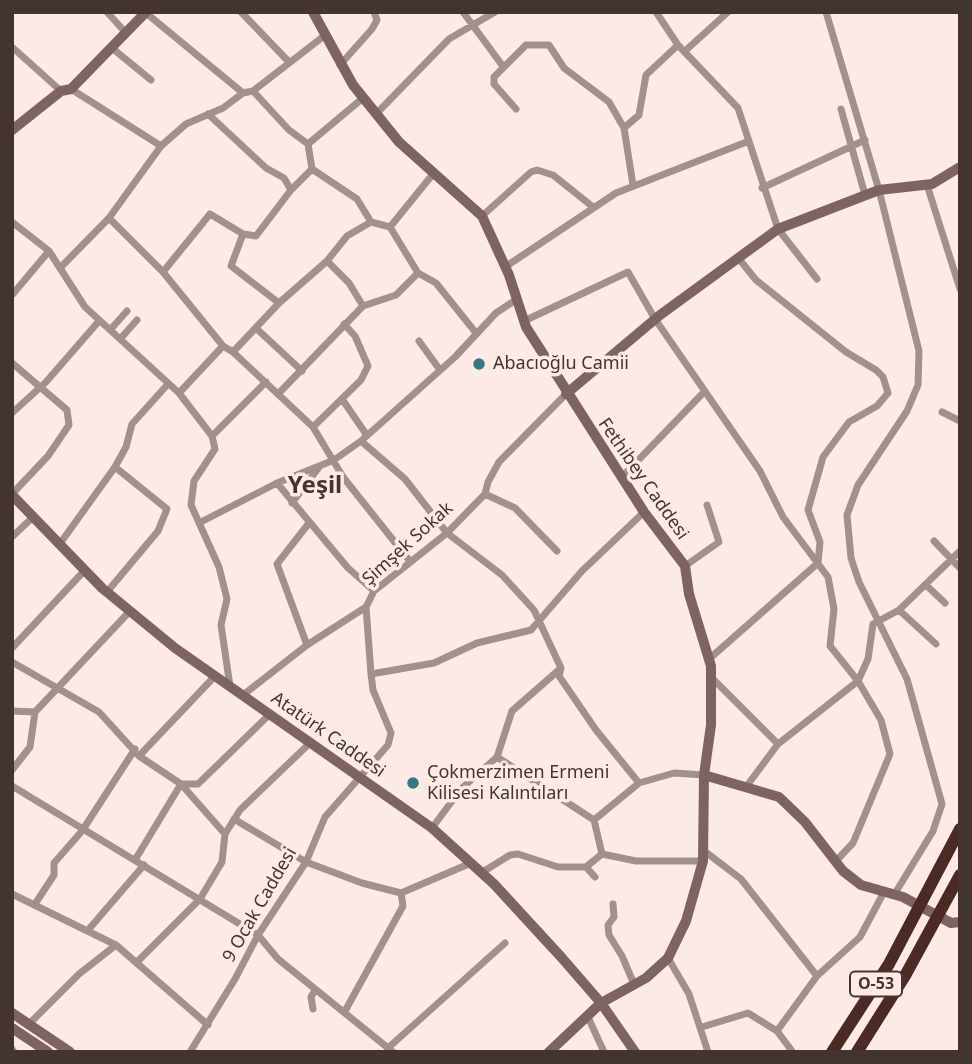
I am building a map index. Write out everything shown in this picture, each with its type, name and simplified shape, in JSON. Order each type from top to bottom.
[{"type":"highway","name":"O-53","points":[[832,1052],[889,964],[960,829]]},
{"type":"highway","name":"O-53","points":[[857,1052],[944,907],[960,875]]},
{"type":"street","points":[[107,12],[126,33]]},
{"type":"street","points":[[12,130],[66,90],[146,12],[243,93]]},
{"type":"street","points":[[241,12],[289,62]]},
{"type":"street","name":"Fethibey Caddesi","points":[[313,12],[340,65],[399,142],[482,216],[505,267],[524,321],[566,394],[644,512],[685,566],[689,594],[708,660],[711,677],[711,725],[704,775],[703,856],[686,922],[668,957],[634,984],[601,1003],[549,1052]]},
{"type":"street","points":[[340,65],[377,20],[374,12]]},
{"type":"street","points":[[463,12],[502,65]]},
{"type":"street","points":[[376,114],[449,39],[495,12]]},
{"type":"street","points":[[656,12],[678,45],[738,108],[762,188],[778,229],[817,279]]},
{"type":"street","points":[[685,51],[727,12]]},
{"type":"street","points":[[777,1031],[817,976],[860,937],[933,831],[942,804],[907,679],[851,558],[847,515],[858,485],[907,411],[918,385],[920,368],[919,351],[879,190],[826,12]]},
{"type":"street","points":[[61,267],[108,218],[161,146],[186,124],[223,108],[243,93],[253,91],[324,36]]},
{"type":"street","points":[[516,109],[494,84],[494,77],[502,65],[526,45],[550,45],[564,68],[610,102],[624,128],[630,151],[633,185]]},
{"type":"street","points":[[624,128],[639,115],[646,75],[678,45]]},
{"type":"street","points":[[12,47],[66,90],[161,146]]},
{"type":"street","points":[[112,48],[151,80]]},
{"type":"street","points":[[253,91],[289,130],[308,144],[312,169],[357,199],[371,222],[390,227],[418,273],[436,283],[477,333]]},
{"type":"street","points":[[308,144],[363,98]]},
{"type":"street","points":[[841,109],[865,195]]},
{"type":"street","points":[[208,114],[266,168],[284,178],[291,190]]},
{"type":"street","points":[[762,188],[865,139]]},
{"type":"street","points":[[505,267],[593,207],[633,185],[749,141]]},
{"type":"street","points":[[557,551],[515,508],[485,494],[499,462],[535,422],[654,319],[778,229],[879,190],[927,184],[960,167]]},
{"type":"street","points":[[163,272],[210,214],[243,234],[256,236],[291,190],[312,169]]},
{"type":"street","points":[[482,216],[531,172],[537,170],[553,175],[593,207]]},
{"type":"street","points":[[390,227],[433,174]]},
{"type":"street","points":[[927,184],[960,289]]},
{"type":"street","points":[[108,218],[163,272],[223,346],[279,393],[313,427],[343,477],[410,560]]},
{"type":"street","points":[[12,222],[49,251],[85,307],[179,393],[212,436],[215,449],[194,481],[191,506],[219,567],[227,599],[221,625],[230,686]]},
{"type":"street","points":[[233,352],[279,303],[327,261],[347,236],[371,222]]},
{"type":"street","points":[[243,234],[231,265],[279,303]]},
{"type":"street","points":[[12,295],[49,251]]},
{"type":"street","points":[[708,660],[818,563],[820,542],[808,510],[823,457],[849,422],[886,399],[888,386],[876,370],[846,352],[756,279],[739,259]]},
{"type":"street","points":[[327,261],[349,283],[363,306]]},
{"type":"street","points":[[524,321],[628,272],[654,319],[760,471],[783,517],[828,577],[833,596],[830,646],[858,681],[881,720],[890,754],[853,844],[835,862]]},
{"type":"street","points":[[279,393],[363,306],[396,295],[418,273]]},
{"type":"street","points":[[199,523],[277,483],[334,460],[360,441],[517,299]]},
{"type":"street","points":[[110,330],[127,311]]},
{"type":"street","points":[[121,338],[137,320]]},
{"type":"street","points":[[12,413],[74,353],[99,321]]},
{"type":"street","points":[[313,427],[361,380],[368,366],[355,336],[344,324]]},
{"type":"street","points":[[257,329],[302,371]]},
{"type":"street","points":[[419,341],[440,370]]},
{"type":"street","points":[[179,393],[223,346]]},
{"type":"street","points":[[12,363],[67,410],[69,425],[48,456],[12,494]]},
{"type":"street","points":[[212,436],[266,382]]},
{"type":"street","points":[[59,545],[115,467],[126,447],[132,424],[168,384]]},
{"type":"street","points":[[621,478],[705,391]]},
{"type":"street","points":[[342,399],[366,434]]},
{"type":"street","points":[[942,412],[960,421]]},
{"type":"street","points":[[360,441],[405,479],[447,533],[502,575],[541,620],[561,668],[559,676],[596,730],[639,783]]},
{"type":"street","points":[[292,503],[320,465]]},
{"type":"street","points":[[107,592],[158,531],[167,509],[115,467]]},
{"type":"street","points":[[277,483],[348,568],[374,591]]},
{"type":"street","name":"Atatürk Caddesi","points":[[12,494],[59,545],[130,611],[215,676],[432,828],[481,873],[601,1003],[635,1052]]},
{"type":"street","name":"Şimşek Sokak","points":[[359,776],[388,744],[391,733],[373,690],[366,607],[374,591],[447,533],[485,494]]},
{"type":"street","points":[[685,566],[719,542],[707,505]]},
{"type":"street","points":[[372,674],[434,663],[477,643],[531,630],[582,570],[644,512]]},
{"type":"street","points":[[12,537],[33,517]]},
{"type":"street","points":[[307,645],[277,564],[309,523]]},
{"type":"street","points":[[934,541],[960,568]]},
{"type":"street","points":[[746,787],[778,744],[858,681],[868,659],[873,624],[899,610],[960,551]]},
{"type":"street","points":[[12,648],[85,570]]},
{"type":"street","points":[[926,585],[945,603]]},
{"type":"street","points":[[243,695],[307,645],[366,607]]},
{"type":"street","points":[[899,610],[936,644]]},
{"type":"street","points":[[12,770],[30,747],[35,712],[130,611]]},
{"type":"street","points":[[12,662],[58,686],[99,712],[137,752],[181,784],[225,834]]},
{"type":"street","points":[[432,828],[461,789],[497,757],[504,728],[512,711],[561,668]]},
{"type":"street","points":[[35,904],[54,875],[54,863],[82,831],[137,752],[215,676]]},
{"type":"street","points":[[711,677],[778,744]]},
{"type":"street","points":[[12,711],[35,712]]},
{"type":"street","points":[[181,784],[198,784],[271,714]]},
{"type":"street","points":[[138,961],[200,899],[222,862],[225,834],[234,819],[311,742]]},
{"type":"street","points":[[497,757],[594,820],[603,855]]},
{"type":"street","points":[[594,820],[639,783],[674,772],[704,775],[779,797],[805,822],[835,862],[861,885],[889,893],[951,923],[960,922]]},
{"type":"street","name":"9 Ocak Caddesi","points":[[190,1052],[258,935],[306,862],[325,817],[359,776]]},
{"type":"street","points":[[135,860],[181,784]]},
{"type":"street","points":[[12,786],[82,831],[144,865],[258,935],[268,950],[391,1050],[505,943]]},
{"type":"street","points":[[234,819],[306,862],[362,883],[401,893],[471,863]]},
{"type":"street","points":[[481,873],[510,855],[518,854],[558,867],[586,867],[603,855],[636,861],[703,856],[741,879],[817,976]]},
{"type":"street","points":[[89,929],[144,865]]},
{"type":"street","points":[[586,867],[595,877]]},
{"type":"street","points":[[345,1011],[379,945],[403,906],[401,893]]},
{"type":"street","points":[[12,894],[89,929],[116,945],[138,961],[208,1025]]},
{"type":"street","points":[[613,904],[614,917],[608,925],[609,935],[634,984]]},
{"type":"street","points":[[28,1025],[79,974],[116,945]]},
{"type":"street","points":[[668,957],[689,993],[708,1052]]},
{"type":"street","points":[[313,1009],[311,996],[315,990]]},
{"type":"street","points":[[12,1013],[70,1052]]},
{"type":"street","points":[[702,1027],[743,1013],[777,1031],[792,1051]]},
{"type":"street","points":[[587,1015],[604,1052]]},
{"type":"street","points":[[12,1028],[48,1052]]},
{"type":"place","name":"Abacıoğlu Camii","points":[[479,364]]},
{"type":"place","name":"Çokmerzimen Ermeni Kilisesi Kalıntıları","points":[[413,783]]},
{"type":"district","name":"Yeşil","points":[[315,486]]}]
